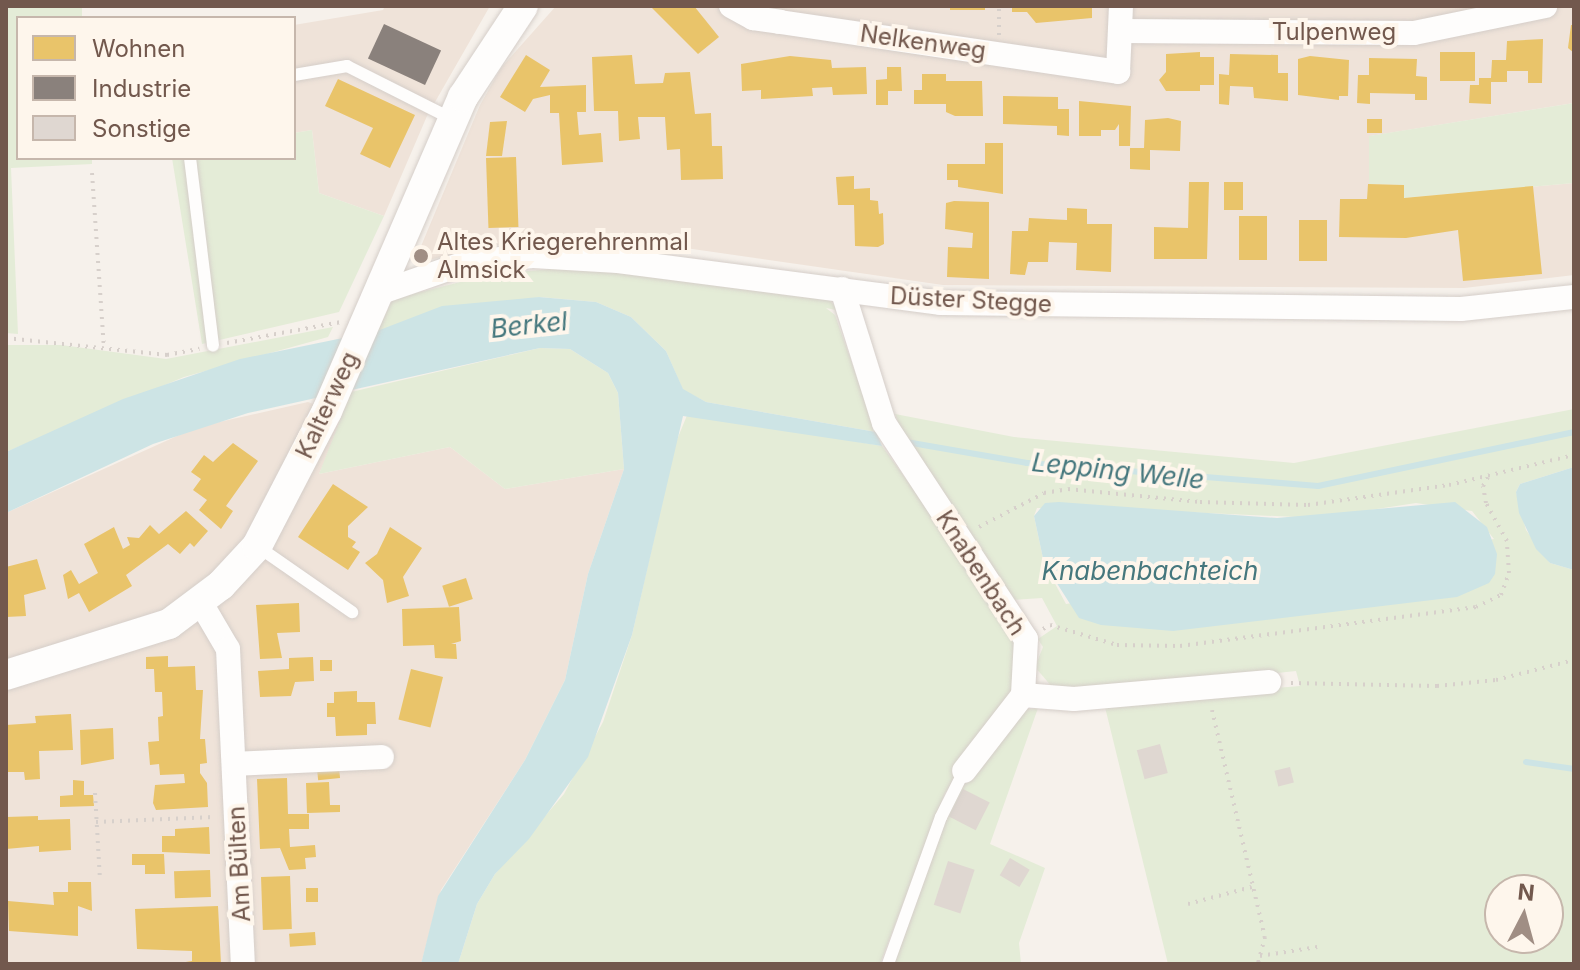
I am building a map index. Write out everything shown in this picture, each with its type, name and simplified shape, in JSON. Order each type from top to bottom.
[{"type":"street","name":"Kalterweg","points":[[6,675],[169,624],[201,603],[257,546],[327,411],[452,119],[488,53],[523,6]]},
{"type":"street","name":"Nelkenweg","points":[[731,6],[753,18],[1118,72],[1120,31]]},
{"type":"street","points":[[1120,31],[1121,6]]},
{"type":"street","name":"Tulpenweg","points":[[1120,31],[1414,33],[1545,6]]},
{"type":"street","name":"Düster Stegge","points":[[368,312],[468,262],[533,256],[603,259],[941,303],[1461,309],[1574,297]]},
{"type":"street","name":"Knabenbach","points":[[842,289],[884,423],[906,461],[1026,639],[1023,695]]},
{"type":"street","name":"Am Bülten","points":[[201,603],[228,649],[243,964]]},
{"type":"street","points":[[964,771],[1023,695],[1074,699],[1269,682]]},
{"type":"street","points":[[234,764],[382,757]]},
{"type":"lane","points":[[296,75],[347,66],[452,119]]},
{"type":"lane","points":[[190,160],[213,346]]},
{"type":"lane","points":[[257,546],[352,612]]},
{"type":"lane","points":[[888,964],[941,817],[964,771]]},
{"type":"path","points":[[92,173],[104,347]]},
{"type":"path","points":[[6,338],[167,355],[368,312]]},
{"type":"path","points":[[961,542],[1044,493],[1068,489],[1200,502],[1308,505],[1489,475],[1574,455]]},
{"type":"path","points":[[1026,639],[1050,625],[1117,645],[1180,646],[1476,607],[1501,595],[1509,573],[1507,541],[1484,494],[1489,475]]},
{"type":"path","points":[[1269,682],[1437,686],[1496,680],[1574,660]]},
{"type":"path","points":[[1208,688],[1265,937],[1258,964]]},
{"type":"path","points":[[95,793],[100,880]]},
{"type":"path","points":[[96,822],[236,816]]},
{"type":"path","points":[[1188,904],[1252,887]]},
{"type":"path","points":[[1260,956],[1317,947]]},
{"type":"shaded area","points":[[385,6],[490,6],[427,116],[384,216],[319,193],[312,130],[296,133],[296,25],[383,10]]},
{"type":"shaded area","points":[[556,6],[1574,6],[1574,103],[1370,136],[1369,184],[1404,185],[1404,198],[1574,183],[1574,275],[1464,288],[943,285],[623,239],[503,244],[414,263],[480,105],[501,68]]},
{"type":"shaded area","points":[[308,402],[344,416],[319,474],[450,447],[505,489],[624,469],[588,574],[565,680],[525,760],[441,890],[421,964],[6,964],[6,513],[197,427]]},
{"type":"green space","points":[[6,6],[82,6],[82,16],[16,16],[16,160],[92,160],[92,164],[11,168],[18,334],[6,333]]},
{"type":"green space","points":[[1574,103],[1574,183],[1404,198],[1404,185],[1369,184],[1369,136]]},
{"type":"green space","points":[[312,130],[319,193],[384,216],[339,312],[202,344],[172,160],[296,160],[296,133]]},
{"type":"green space","points":[[588,266],[824,296],[841,311],[826,308],[835,315],[876,432],[706,402],[683,390],[666,351],[631,317],[596,302],[540,297],[377,331],[393,299],[492,274]]},
{"type":"green space","points":[[333,327],[328,337],[184,377],[6,452],[6,345],[61,345],[166,359]]},
{"type":"green space","points":[[540,348],[570,349],[608,373],[618,393],[624,469],[505,489],[450,447],[319,474],[351,392]]},
{"type":"green space","points":[[1574,409],[1574,467],[1520,484],[1516,492],[1526,530],[1550,563],[1574,570],[1574,964],[1168,964],[1104,703],[1300,686],[1296,671],[1101,692],[1053,688],[1035,667],[1043,647],[1038,639],[1057,626],[1042,598],[1011,600],[909,450],[895,414],[1014,437],[1294,463]],"holes":[[[1416,503],[1472,511],[1494,539],[1066,604],[1044,563],[1034,516],[1037,508],[1318,518]]]},
{"type":"green space","points":[[688,413],[882,446],[1012,625],[1021,645],[1015,694],[945,793],[880,964],[458,964],[477,904],[495,874],[564,794],[603,722],[632,635],[676,442]]},
{"type":"green space","points":[[1038,708],[990,844],[1045,868],[1019,943],[1021,964],[894,964],[947,815],[969,774],[1018,710]]},
{"type":"water","name":"Berkel","points":[[539,297],[596,302],[631,317],[666,351],[683,389],[706,402],[876,432],[882,446],[683,416],[632,635],[588,757],[529,839],[495,874],[477,904],[458,964],[421,964],[438,896],[525,760],[565,680],[588,574],[624,469],[618,393],[608,373],[570,349],[540,348],[248,413],[153,444],[6,513],[6,452],[123,399],[240,359],[377,331],[442,306]]},
{"type":"water","points":[[1574,467],[1574,570],[1550,563],[1536,549],[1519,513],[1516,492],[1520,484]]},
{"type":"water","name":"Knabenbachteich","points":[[1455,502],[1487,527],[1497,554],[1495,574],[1489,583],[1457,597],[1173,631],[1101,625],[1079,618],[1044,563],[1034,516],[1045,503],[1277,518]]},
{"type":"building: Wohnen","points":[[650,6],[694,6],[719,37],[698,54]]},
{"type":"building: Wohnen","points":[[950,6],[985,6],[985,10],[950,10]]},
{"type":"building: Wohnen","points":[[1012,6],[1092,6],[1092,18],[1036,23],[1027,12],[1012,12]]},
{"type":"building: Wohnen","points":[[1571,25],[1574,25],[1574,53],[1568,48]]},
{"type":"building: Wohnen","points":[[1543,39],[1542,83],[1528,83],[1528,71],[1507,71],[1507,82],[1491,82],[1491,104],[1469,103],[1470,85],[1479,85],[1479,78],[1491,78],[1492,60],[1506,60],[1507,41]]},
{"type":"building: Wohnen","points":[[1200,52],[1200,57],[1214,57],[1214,85],[1200,85],[1200,91],[1166,91],[1159,80],[1166,72],[1166,54]]},
{"type":"building: Wohnen","points":[[1440,52],[1475,52],[1475,81],[1440,81]]},
{"type":"building: Wohnen","points":[[1230,54],[1278,55],[1278,73],[1288,73],[1288,101],[1254,98],[1253,87],[1230,86],[1229,105],[1219,104],[1219,74],[1229,75]]},
{"type":"building: Wohnen","points":[[526,55],[550,70],[540,87],[586,85],[586,112],[577,112],[579,135],[601,133],[603,162],[562,165],[559,113],[550,113],[550,95],[533,99],[525,112],[500,97]]},
{"type":"building: Wohnen","points":[[632,55],[635,84],[663,83],[665,73],[690,72],[695,114],[711,113],[712,146],[722,146],[723,179],[681,180],[680,149],[667,150],[665,117],[638,117],[640,139],[619,141],[618,111],[594,111],[592,57]]},
{"type":"building: Wohnen","points":[[790,56],[831,60],[832,68],[866,67],[867,94],[833,95],[832,87],[812,88],[813,96],[761,99],[761,90],[742,91],[741,64]]},
{"type":"building: Wohnen","points":[[1310,56],[1349,60],[1348,96],[1339,96],[1339,100],[1298,95],[1298,59]]},
{"type":"building: Wohnen","points":[[1369,58],[1417,59],[1416,76],[1427,77],[1427,100],[1415,100],[1415,94],[1370,93],[1370,104],[1357,103],[1358,75],[1369,75]]},
{"type":"building: Wohnen","points":[[887,67],[901,67],[902,91],[888,91],[888,105],[876,105],[876,80],[887,79]]},
{"type":"building: Wohnen","points":[[922,74],[946,74],[946,81],[982,81],[983,116],[955,116],[946,112],[946,104],[914,104],[914,90],[922,90]]},
{"type":"building: Wohnen","points":[[338,79],[415,115],[390,168],[360,154],[373,128],[325,106]]},
{"type":"building: Wohnen","points":[[1003,96],[1058,97],[1058,109],[1069,109],[1069,136],[1057,135],[1057,126],[1003,124]]},
{"type":"building: Wohnen","points":[[1079,101],[1131,106],[1130,146],[1119,146],[1119,124],[1115,130],[1101,130],[1101,136],[1079,136]]},
{"type":"building: Wohnen","points":[[1168,118],[1181,121],[1180,151],[1150,150],[1150,170],[1130,169],[1130,148],[1144,148],[1145,120]]},
{"type":"building: Wohnen","points":[[1367,119],[1382,119],[1382,133],[1367,133]]},
{"type":"building: Wohnen","points":[[507,121],[502,156],[486,156],[490,122]]},
{"type":"building: Wohnen","points":[[985,143],[1003,143],[1003,194],[958,187],[958,180],[947,180],[947,164],[985,164]]},
{"type":"building: Wohnen","points":[[516,157],[518,227],[488,228],[486,158]]},
{"type":"building: Wohnen","points":[[854,176],[854,189],[870,188],[870,200],[878,201],[879,214],[883,213],[884,244],[878,247],[855,246],[854,205],[838,205],[836,177]]},
{"type":"building: Wohnen","points":[[1189,182],[1209,182],[1207,259],[1154,259],[1154,227],[1188,228]]},
{"type":"building: Wohnen","points":[[1224,182],[1243,182],[1243,210],[1224,210]]},
{"type":"building: Wohnen","points":[[1368,184],[1404,185],[1404,198],[1533,186],[1542,274],[1463,281],[1458,230],[1406,238],[1339,237],[1340,199],[1367,199]]},
{"type":"building: Wohnen","points":[[989,202],[989,279],[947,277],[948,247],[972,248],[973,233],[945,229],[946,203]]},
{"type":"building: Wohnen","points":[[1067,208],[1087,209],[1087,224],[1112,224],[1111,272],[1076,270],[1077,243],[1049,242],[1048,262],[1028,262],[1025,275],[1010,274],[1012,231],[1028,231],[1029,218],[1067,220]]},
{"type":"building: Wohnen","points":[[1239,216],[1267,216],[1267,260],[1239,260]]},
{"type":"building: Wohnen","points":[[1299,220],[1327,220],[1327,261],[1299,261]]},
{"type":"building: Wohnen","points":[[233,443],[258,461],[226,506],[233,511],[221,529],[199,510],[207,500],[193,490],[201,479],[191,472],[204,455],[213,462]]},
{"type":"building: Wohnen","points":[[333,484],[368,507],[348,526],[348,537],[356,542],[352,547],[360,552],[348,570],[298,537]]},
{"type":"building: Wohnen","points":[[186,511],[208,531],[194,547],[190,543],[180,554],[168,544],[126,575],[132,586],[89,612],[79,593],[68,599],[63,575],[71,570],[79,584],[98,573],[84,544],[114,527],[123,549],[130,545],[127,537],[139,538],[150,525],[159,534]]},
{"type":"building: Wohnen","points":[[390,527],[422,548],[403,577],[409,596],[387,603],[383,580],[365,563],[377,554]]},
{"type":"building: Wohnen","points":[[37,559],[46,589],[24,595],[26,616],[6,617],[6,567]]},
{"type":"building: Wohnen","points":[[466,578],[473,599],[449,607],[442,586]]},
{"type":"building: Wohnen","points":[[299,603],[300,632],[277,633],[282,658],[260,659],[256,605]]},
{"type":"building: Wohnen","points":[[459,607],[461,641],[451,644],[456,644],[457,659],[435,658],[434,645],[403,646],[402,609]]},
{"type":"building: Wohnen","points":[[168,656],[168,667],[195,666],[196,690],[203,690],[200,739],[205,739],[207,763],[200,764],[200,773],[207,783],[208,807],[156,810],[153,803],[155,785],[185,783],[184,774],[160,775],[159,764],[150,765],[148,742],[159,741],[158,717],[163,716],[162,692],[155,692],[154,669],[146,669],[146,657]]},
{"type":"building: Wohnen","points":[[313,657],[314,681],[295,682],[291,696],[260,697],[258,671],[289,669],[289,658]]},
{"type":"building: Wohnen","points":[[320,660],[332,660],[332,671],[320,671]]},
{"type":"building: Wohnen","points":[[411,669],[443,677],[430,727],[398,719]]},
{"type":"building: Wohnen","points":[[357,691],[357,702],[375,702],[376,724],[367,724],[367,735],[336,736],[335,717],[327,717],[327,703],[334,703],[334,692]]},
{"type":"building: Wohnen","points":[[71,714],[73,750],[39,751],[40,779],[25,780],[24,772],[6,772],[6,725],[36,723],[35,716]]},
{"type":"building: Wohnen","points":[[113,728],[114,759],[81,765],[80,730]]},
{"type":"building: Wohnen","points":[[339,768],[340,778],[318,780],[317,770]]},
{"type":"building: Wohnen","points":[[287,778],[288,814],[309,814],[309,829],[289,829],[290,847],[315,845],[316,857],[305,858],[306,869],[289,870],[280,848],[260,849],[257,779]]},
{"type":"building: Wohnen","points":[[73,780],[84,781],[84,795],[93,795],[94,806],[60,807],[60,796],[73,795]]},
{"type":"building: Wohnen","points":[[329,782],[330,805],[340,805],[340,812],[307,813],[306,783]]},
{"type":"building: Wohnen","points":[[38,816],[38,820],[70,819],[71,850],[39,852],[39,846],[6,849],[6,817]]},
{"type":"building: Wohnen","points":[[209,827],[210,854],[162,852],[162,836],[175,836],[175,829]]},
{"type":"building: Wohnen","points":[[132,854],[164,854],[165,874],[145,874],[145,865],[132,865]]},
{"type":"building: Wohnen","points":[[210,870],[211,897],[175,898],[174,871]]},
{"type":"building: Wohnen","points":[[290,876],[292,929],[263,930],[261,877]]},
{"type":"building: Wohnen","points":[[68,882],[91,882],[92,911],[78,906],[78,936],[9,931],[8,901],[54,905],[53,892],[68,892]]},
{"type":"building: Wohnen","points":[[306,888],[318,888],[318,902],[306,902]]},
{"type":"building: Wohnen","points":[[218,906],[221,964],[173,964],[192,961],[192,951],[137,949],[135,909]]},
{"type":"building: Wohnen","points":[[315,932],[316,945],[290,947],[289,934]]},
{"type":"building: Industrie","points":[[384,24],[441,51],[425,85],[368,58]]},
{"type":"building: Sonstige","points":[[1160,744],[1168,773],[1145,779],[1137,750]]},
{"type":"building: Sonstige","points":[[1290,767],[1294,783],[1278,786],[1274,771]]},
{"type":"building: Sonstige","points":[[963,789],[990,803],[976,830],[949,817]]},
{"type":"building: Sonstige","points":[[1010,858],[1030,870],[1019,887],[1000,875]]},
{"type":"building: Sonstige","points":[[948,861],[975,870],[960,913],[934,905]]},
{"type":"waterway","name":"Lepping Welle","points":[[906,442],[1027,463],[1318,486],[1574,432]]},
{"type":"waterway","points":[[1526,762],[1574,769]]},
{"type":"place","name":"Altes Kriegerehrenmal Almsick","points":[[421,256]]}]
